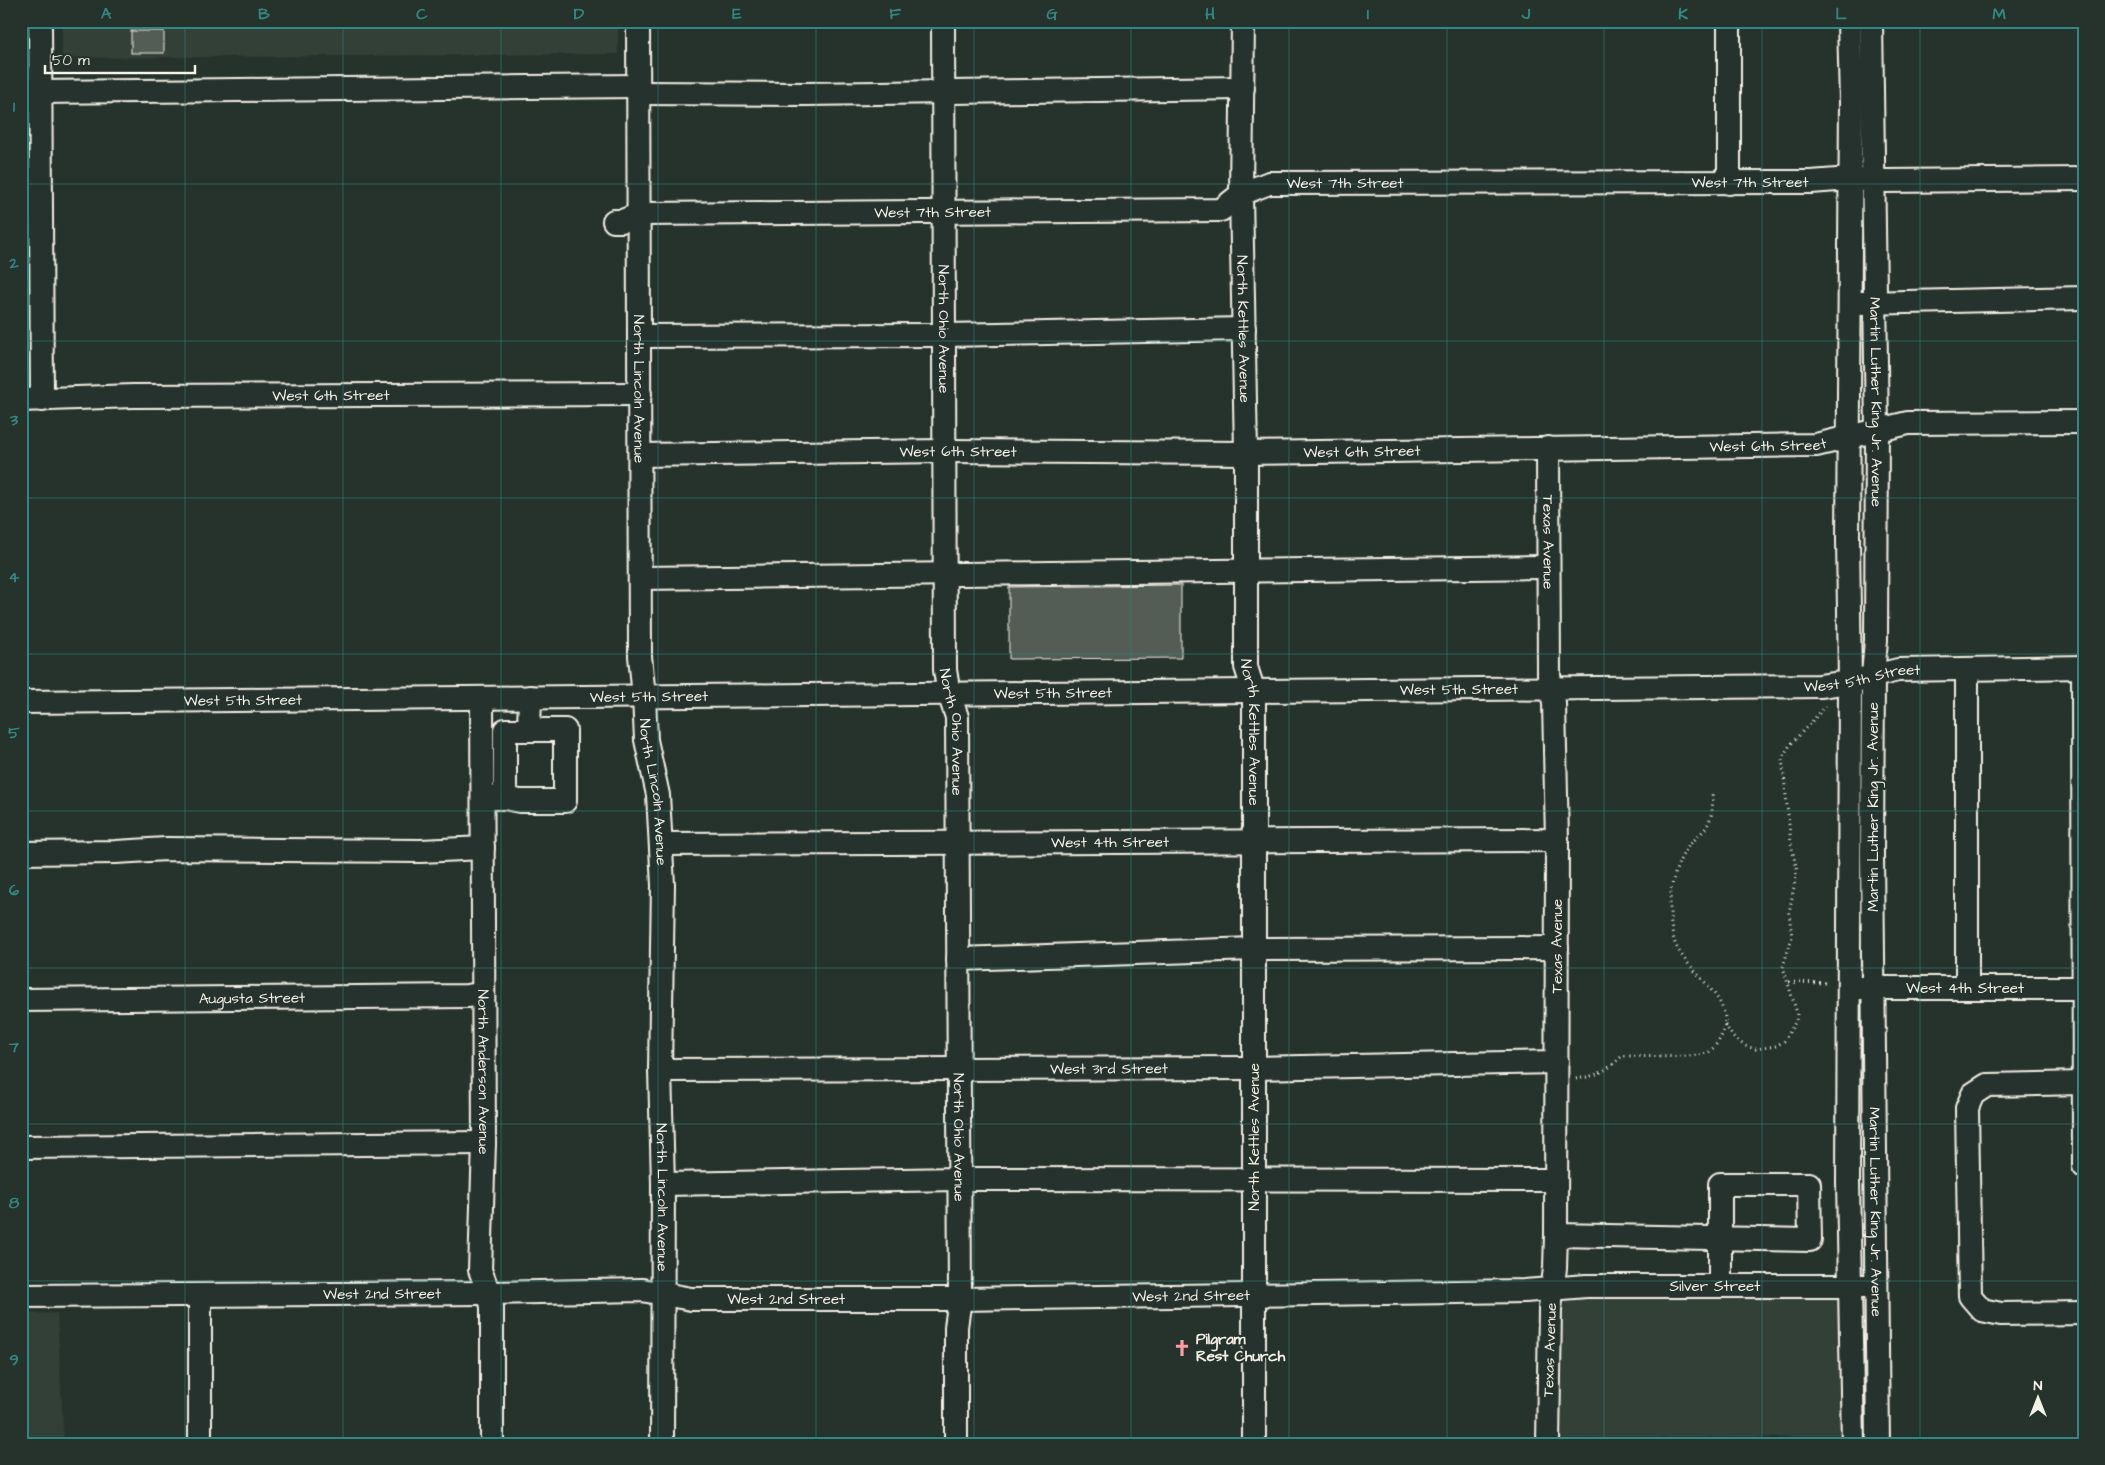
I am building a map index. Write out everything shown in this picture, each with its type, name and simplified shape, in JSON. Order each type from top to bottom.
[{"type":"street","points":[[32,400],[33,83],[40,21]]},
{"type":"street","name":"North Lincoln Avenue","points":[[638,21],[640,656],[646,740],[658,794],[663,885],[660,1070],[663,1184],[662,1444]]},
{"type":"street","name":"North Ohio Avenue","points":[[943,21],[945,670],[949,694],[957,717],[956,844],[960,1300],[956,1327],[956,1444]]},
{"type":"street","name":"North Kettles Avenue","points":[[1243,21],[1242,194],[1246,453],[1246,667],[1254,692],[1254,1444]]},
{"type":"street","points":[[1729,21],[1729,182]]},
{"type":"street","name":"Martin Luther King Jr. Avenue","points":[[1849,21],[1848,436],[1850,682],[1841,986],[1853,1444]]},
{"type":"street","name":"Martin Luther King Jr. Avenue","points":[[1871,21],[1877,430],[1872,855],[1878,1444]]},
{"type":"street","points":[[33,83],[944,92],[1243,88]]},
{"type":"street","name":"West 7th Street","points":[[614,221],[622,221],[640,214],[1221,210],[1242,194],[1269,184],[1818,182],[1850,178],[1874,180],[2084,179]]},
{"type":"street","points":[[1849,303],[2084,298]]},
{"type":"street","points":[[640,336],[944,335],[1244,329]]},
{"type":"street","name":"West 6th Street","points":[[32,400],[142,396],[640,394]]},
{"type":"street","name":"West 6th Street","points":[[640,455],[944,451],[1246,453],[1816,445],[1908,422],[2084,422]]},
{"type":"street","name":"Texas Avenue","points":[[1548,448],[1547,567],[1549,675],[1554,703],[1557,840],[1556,1235],[1550,1310],[1548,1444]]},
{"type":"street","points":[[640,578],[1547,567]]},
{"type":"street","points":[[2083,667],[2084,1166]]},
{"type":"street","name":"West 5th Street","points":[[21,702],[1552,690],[1820,686],[1850,682],[1898,670],[2083,667]]},
{"type":"street","points":[[1967,668],[1967,988]]},
{"type":"street","name":"North Anderson Avenue","points":[[482,698],[484,1143],[480,1270],[489,1293],[492,1308],[492,1444]]},
{"type":"street","points":[[529,730],[530,698]]},
{"type":"street","points":[[505,798],[505,730],[565,730],[575,720],[589,698]]},
{"type":"street","points":[[483,798],[505,798],[520,802],[565,802],[565,730]]},
{"type":"street","points":[[482,752],[505,752]]},
{"type":"street","name":"West 4th Street","points":[[661,844],[1557,840]]},
{"type":"street","points":[[21,853],[116,852],[166,849],[421,851],[483,848]]},
{"type":"street","points":[[958,959],[1254,949],[1557,948]]},
{"type":"street","name":"West 4th Street","points":[[1841,986],[1874,988],[2083,988]]},
{"type":"street","name":"Augusta Street","points":[[21,1000],[467,996],[483,994]]},
{"type":"street","name":"West 3rd Street","points":[[660,1070],[1254,1068],[1557,1062]]},
{"type":"street","points":[[2083,1083],[1987,1085],[1973,1094],[1967,1108],[1970,1296],[1982,1310],[2001,1314],[2084,1314]]},
{"type":"street","points":[[21,1147],[484,1143]]},
{"type":"street","points":[[663,1184],[959,1179],[1556,1180]]},
{"type":"street","points":[[1556,1235],[1720,1238],[1810,1240],[1810,1184],[1720,1184],[1720,1238],[1720,1286]]},
{"type":"street","name":"Silver Street","points":[[1553,1290],[1586,1286],[1876,1286]]},
{"type":"street","name":"West 2nd Street","points":[[21,1296],[489,1293],[642,1290],[691,1299],[960,1300],[1553,1290]]},
{"type":"street","points":[[200,1295],[200,1444]]},
{"type":"path","points":[[1712,792],[1713,809],[1708,824],[1687,849],[1676,869],[1671,891],[1672,925],[1676,944],[1689,964],[1720,1002],[1725,1025],[1734,1038],[1745,1046],[1756,1049],[1776,1046],[1784,1040],[1796,1021],[1797,1013],[1783,967],[1792,937],[1788,912],[1797,871],[1791,843],[1782,758],[1790,745],[1830,702]]},
{"type":"path","points":[[1789,982],[1841,986]]},
{"type":"path","points":[[1573,1079],[1592,1077],[1610,1067],[1622,1056],[1685,1056],[1710,1052],[1720,1040],[1725,1025]]},
{"type":"shaded area","points":[[62,21],[618,21],[618,54],[62,58]]},
{"type":"shaded area","points":[[1839,1297],[1843,1437],[1558,1440],[1562,1300],[1581,1298]]},
{"type":"shaded area","points":[[57,1313],[64,1444],[21,1444],[21,1314]]},
{"type":"building","points":[[131,31],[164,31],[164,53],[131,53]]},
{"type":"building","points":[[1181,585],[1181,658],[1009,659],[1009,587]]},
{"type":"place","name":"Pilgram Rest Church","points":[[1182,1348]]}]
